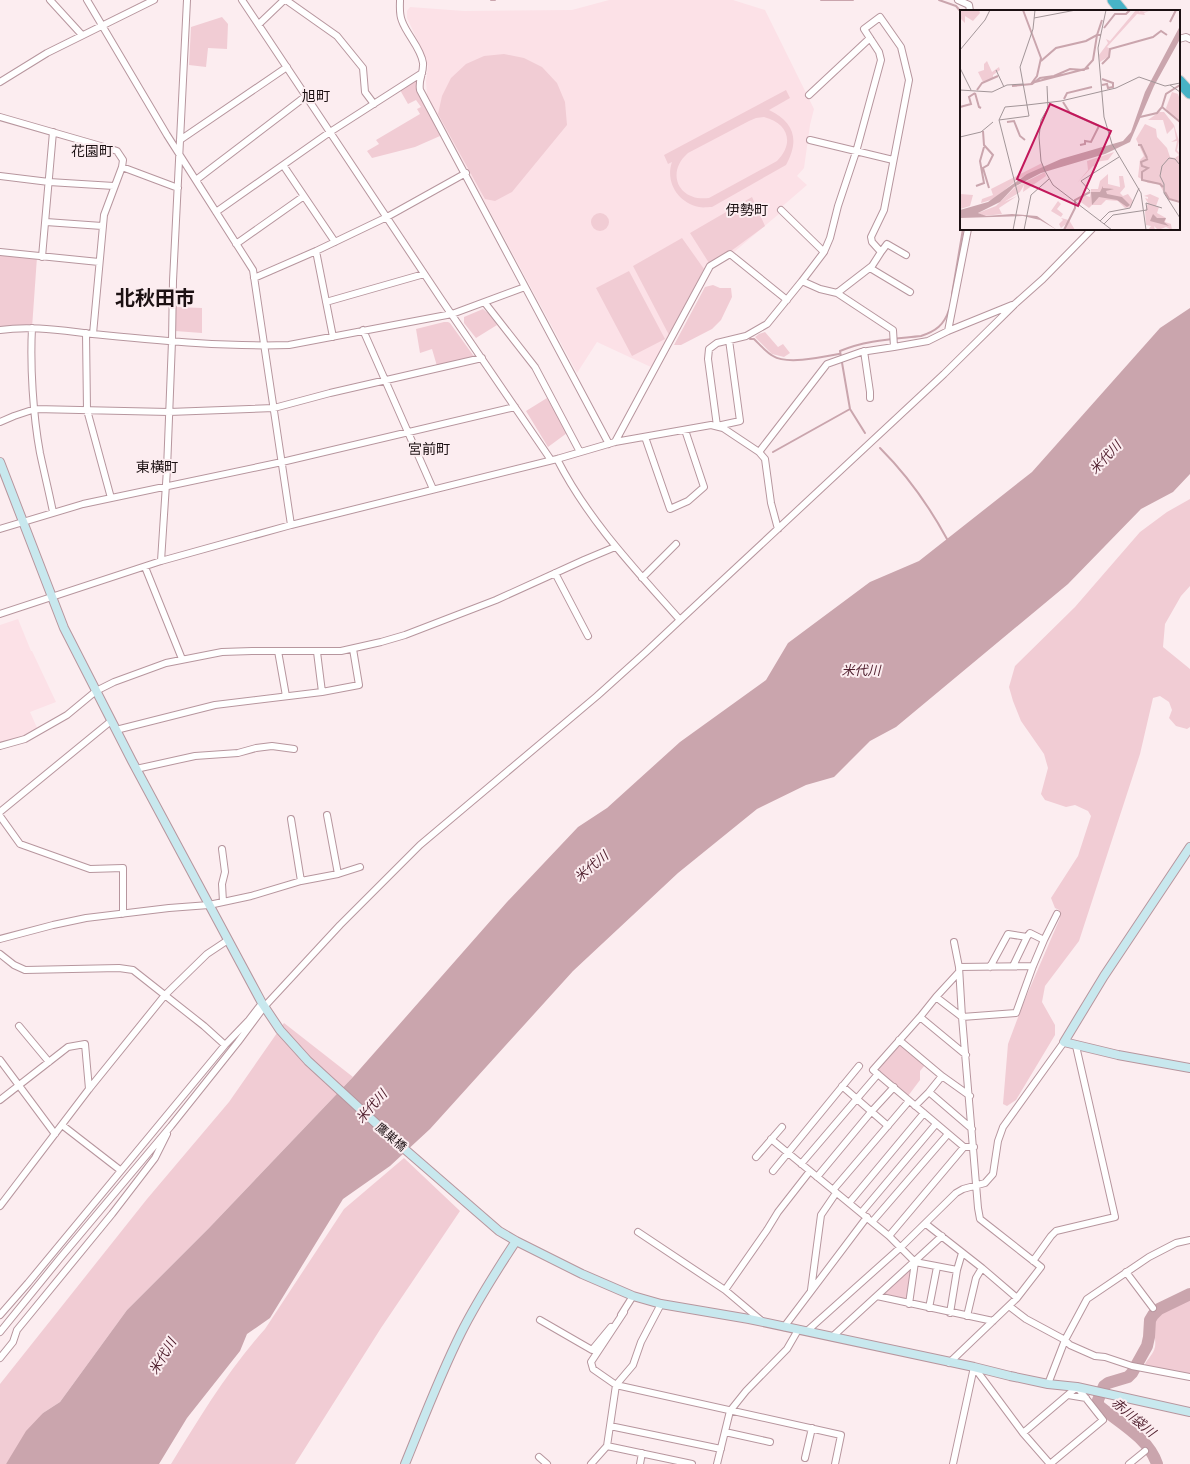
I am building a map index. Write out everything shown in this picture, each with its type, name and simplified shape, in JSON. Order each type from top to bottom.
[{"type":"highway","points":[[1113,0],[1121,10]]},
{"type":"highway","points":[[1180,82],[1190,93]]},
{"type":"street","points":[[50,0],[82,35]]},
{"type":"street","points":[[87,0],[252,270],[291,525]]},
{"type":"street","points":[[0,82],[47,53],[152,0]]},
{"type":"street","points":[[161,561],[187,0]]},
{"type":"street","points":[[242,0],[388,217],[424,274],[515,407],[566,476],[615,547],[680,620]]},
{"type":"street","points":[[259,24],[285,0],[337,36],[363,68],[365,92],[374,104]]},
{"type":"street","points":[[400,0],[402,22],[418,49],[423,62],[419,84],[420,90],[466,173],[525,287],[612,443]]},
{"type":"street","points":[[958,0],[969,5],[970,10]]},
{"type":"street","points":[[716,426],[708,359],[709,349],[717,343],[746,336],[767,324],[824,252],[830,238],[838,206],[856,152],[882,60],[879,52],[864,29],[880,16],[901,46],[908,80],[884,210],[871,237],[872,242],[880,252]]},
{"type":"street","points":[[1180,39],[1186,37],[1190,39]]},
{"type":"street","points":[[809,95],[870,38]]},
{"type":"street","points":[[180,140],[288,68]]},
{"type":"street","points":[[216,212],[330,132],[422,73]]},
{"type":"street","points":[[196,180],[306,96]]},
{"type":"street","points":[[0,118],[53,132],[117,152],[123,160],[122,167],[104,215],[102,226],[93,334]]},
{"type":"street","points":[[42,257],[53,132]]},
{"type":"street","points":[[810,140],[893,160]]},
{"type":"street","points":[[283,165],[335,242]]},
{"type":"street","points":[[122,167],[178,188]]},
{"type":"street","points":[[254,278],[388,217],[466,173]]},
{"type":"street","points":[[0,176],[49,182],[114,186]]},
{"type":"street","points":[[236,244],[304,196]]},
{"type":"street","points":[[781,210],[824,252]]},
{"type":"street","points":[[46,222],[102,226]]},
{"type":"street","points":[[948,331],[968,230]]},
{"type":"street","points":[[0,1315],[225,1045],[264,1007],[344,921],[420,844],[597,696],[647,651],[944,374],[1016,303],[1043,279],[1091,230]]},
{"type":"street","points":[[837,293],[870,268],[887,244],[906,255]]},
{"type":"street","points":[[316,251],[333,337]]},
{"type":"street","points":[[0,252],[100,262]]},
{"type":"street","points":[[612,443],[710,266],[730,254],[787,300]]},
{"type":"street","points":[[870,268],[910,292]]},
{"type":"street","points":[[326,302],[424,274]]},
{"type":"street","points":[[802,281],[820,289],[837,293],[893,330],[894,345]]},
{"type":"street","points":[[0,330],[32,328],[172,341],[263,346],[289,345],[452,314],[525,287]]},
{"type":"street","points":[[485,303],[535,367],[580,452]]},
{"type":"street","points":[[760,452],[827,364],[864,351],[894,345],[928,341],[948,331],[1016,303]]},
{"type":"street","points":[[32,328],[35,409],[40,452],[53,512]]},
{"type":"street","points":[[363,330],[433,489]]},
{"type":"street","points":[[86,333],[87,410],[110,498]]},
{"type":"street","points":[[0,614],[161,561],[291,525],[554,460],[612,443],[740,421],[729,340]]},
{"type":"street","points":[[864,351],[870,398]]},
{"type":"street","points":[[0,422],[35,409],[169,412],[274,408],[330,393],[482,358]]},
{"type":"street","points":[[0,529],[53,512],[110,498],[282,462],[515,407]]},
{"type":"street","points":[[716,426],[723,428],[760,452],[765,459],[771,503],[778,529]]},
{"type":"street","points":[[645,437],[670,509],[688,501],[704,487],[685,430]]},
{"type":"street","name":"鷹巣橋","points":[[0,462],[64,628],[136,769],[264,1007],[294,1047],[308,1061],[487,1222],[516,1242],[582,1274],[633,1296],[662,1304],[718,1313],[807,1331],[1048,1384],[1077,1387],[1094,1392],[1190,1412]]},
{"type":"street","points":[[642,578],[676,544]]},
{"type":"street","points":[[0,746],[25,739],[67,715],[96,691],[114,682],[166,663],[222,652],[317,652],[353,649],[405,635],[496,600],[615,547]]},
{"type":"street","points":[[145,567],[182,660]]},
{"type":"street","points":[[555,573],[588,636]]},
{"type":"street","points":[[116,730],[215,705],[322,692],[359,685],[353,649]]},
{"type":"street","points":[[278,651],[286,696]]},
{"type":"street","points":[[317,652],[322,692]]},
{"type":"street","points":[[0,812],[111,721]]},
{"type":"street","points":[[136,769],[195,756],[238,753],[256,748],[272,746],[294,749]]},
{"type":"street","points":[[327,815],[338,874]]},
{"type":"street","points":[[0,816],[20,844],[90,870],[123,868],[124,914]]},
{"type":"street","points":[[292,820],[301,881]]},
{"type":"street","points":[[807,1331],[926,1224],[956,1192],[985,1183],[993,1174],[998,1141],[1003,1127],[1064,1042],[1104,976],[1190,847]]},
{"type":"street","points":[[222,850],[225,872],[222,884],[223,902]]},
{"type":"street","points":[[0,939],[86,918],[169,908],[209,905],[251,896],[301,881],[338,874],[360,867]]},
{"type":"street","points":[[936,996],[962,1017],[1016,1013],[1033,966],[1057,914]]},
{"type":"street","points":[[1013,966],[1030,933],[1044,940]]},
{"type":"street","points":[[990,967],[1008,934],[1027,937]]},
{"type":"street","points":[[0,1206],[89,1089],[165,995],[207,954],[228,940]]},
{"type":"street","points":[[949,1362],[1017,1298],[1041,1267],[980,1219],[959,970],[954,942]]},
{"type":"street","points":[[0,954],[14,965],[25,970],[119,968],[133,970],[204,1026],[225,1045]]},
{"type":"street","points":[[974,1147],[964,1147],[873,1070],[959,970],[990,967],[1033,966]]},
{"type":"street","points":[[0,1331],[171,1126],[264,1007]]},
{"type":"street","points":[[920,1017],[966,1055]]},
{"type":"street","points":[[19,1026],[49,1062]]},
{"type":"street","points":[[899,1040],[942,1076],[970,1096]]},
{"type":"street","points":[[1064,1042],[1118,1055],[1190,1068]]},
{"type":"street","points":[[0,1100],[68,1047],[85,1044],[89,1089]]},
{"type":"street","points":[[1033,1261],[1056,1231],[1115,1218],[1076,1046]]},
{"type":"street","points":[[0,1060],[54,1134]]},
{"type":"street","points":[[773,1171],[859,1066]]},
{"type":"street","points":[[801,1164],[878,1074]]},
{"type":"street","points":[[915,1106],[942,1076]]},
{"type":"street","points":[[842,1086],[888,1126]]},
{"type":"street","points":[[817,1177],[871,1112],[894,1087]]},
{"type":"street","points":[[929,1092],[972,1129]]},
{"type":"street","points":[[811,1292],[821,1214],[834,1191],[909,1101]]},
{"type":"street","points":[[849,1203],[924,1113]]},
{"type":"street","points":[[861,1213],[936,1124]]},
{"type":"street","points":[[62,1125],[120,1170]]},
{"type":"street","points":[[0,1358],[13,1342],[17,1330],[112,1214],[155,1158],[171,1126]]},
{"type":"street","points":[[756,1157],[782,1127]]},
{"type":"street","points":[[784,1327],[869,1219],[948,1134]]},
{"type":"street","points":[[771,1139],[889,1236],[915,1262],[958,1270]]},
{"type":"street","points":[[889,1236],[964,1147]]},
{"type":"street","points":[[725,1290],[768,1230],[778,1212],[810,1171]]},
{"type":"street","points":[[926,1224],[1017,1298]]},
{"type":"street","points":[[638,1232],[725,1290],[765,1323]]},
{"type":"street","points":[[832,1337],[942,1236]]},
{"type":"street","points":[[1048,1384],[1065,1340],[1087,1299],[1149,1257],[1176,1243],[1190,1240]]},
{"type":"street","points":[[405,1464],[462,1332],[501,1264],[516,1242]]},
{"type":"street","points":[[950,1313],[962,1253]]},
{"type":"street","points":[[909,1304],[915,1262]]},
{"type":"street","points":[[929,1308],[937,1267]]},
{"type":"street","points":[[967,1316],[976,1278],[982,1268]]},
{"type":"street","points":[[1126,1272],[1152,1308]]},
{"type":"street","points":[[633,1296],[592,1362],[593,1369],[616,1385],[841,1435],[835,1464]]},
{"type":"street","points":[[877,1296],[950,1313],[993,1321]]},
{"type":"street","points":[[591,1464],[607,1446],[616,1385],[633,1366],[641,1342],[662,1304]]},
{"type":"street","points":[[1009,1306],[1026,1319],[1065,1340],[1070,1345],[1095,1356],[1106,1357],[1132,1366],[1190,1377]]},
{"type":"street","points":[[540,1320],[592,1350],[624,1312]]},
{"type":"street","points":[[0,1338],[7,1324]]},
{"type":"street","points":[[717,1464],[730,1410],[746,1391],[787,1349],[798,1330]]},
{"type":"street","points":[[974,1367],[1023,1433],[1050,1464],[1103,1420],[1077,1387],[1023,1433]]},
{"type":"street","points":[[953,1464],[974,1367]]},
{"type":"street","points":[[1068,1395],[1086,1398]]},
{"type":"street","points":[[610,1426],[721,1450]]},
{"type":"street","points":[[805,1458],[812,1428]]},
{"type":"street","points":[[725,1432],[770,1442]]},
{"type":"street","points":[[607,1446],[692,1464]]},
{"type":"street","points":[[1129,1464],[1145,1451]]},
{"type":"street","points":[[640,1464],[642,1453]]},
{"type":"street","points":[[539,1457],[547,1464]]},
{"type":"shaded area","points":[[609,0],[733,0],[765,10],[814,109],[810,125],[804,168],[797,176],[807,185],[778,210],[780,213],[734,252],[709,265],[653,368],[597,342],[577,373],[427,95],[426,81],[428,66],[407,18],[407,11],[410,7],[464,11],[572,10]]},
{"type":"shaded area","points":[[222,17],[228,24],[227,49],[208,48],[206,67],[189,65],[191,27]]},
{"type":"shaded area","points":[[504,54],[524,58],[542,67],[557,83],[565,102],[567,125],[512,192],[495,201],[485,199],[438,114],[442,96],[451,78],[466,64],[484,56]]},
{"type":"shaded area","points":[[418,78],[419,93],[440,136],[415,147],[372,158],[367,151],[379,144],[376,140],[420,114],[417,109],[421,107],[416,100],[408,104],[400,90]]},
{"type":"shaded area","points":[[786,90],[790,98],[769,110],[784,120],[792,133],[793,148],[786,165],[712,207],[692,205],[679,196],[670,177],[672,162],[668,164],[664,155]],"holes":[[[764,117],[779,124],[783,129],[786,134],[787,141],[783,154],[777,161],[709,198],[699,198],[683,191],[677,177],[677,169],[681,161],[688,153],[756,118]]]},
{"type":"shaded area","points":[[752,197],[765,226],[731,251],[709,263],[690,233]]},
{"type":"shaded area","points":[[596,213],[604,213],[609,218],[607,229],[604,231],[596,231],[591,226],[591,218]]},
{"type":"shaded area","points":[[682,238],[704,269],[669,335],[633,266]]},
{"type":"shaded area","points":[[0,252],[37,257],[32,328],[0,330]]},
{"type":"shaded area","points":[[629,271],[665,339],[632,356],[596,288]]},
{"type":"shaded area","points":[[713,285],[720,288],[731,288],[732,297],[721,320],[712,329],[681,345],[674,345],[705,287]]},
{"type":"shaded area","points":[[176,307],[202,308],[202,333],[175,331]]},
{"type":"shaded area","points":[[483,309],[489,314],[497,325],[476,338],[464,323],[464,317]]},
{"type":"shaded area","points":[[444,322],[450,323],[473,355],[473,358],[437,366],[432,349],[420,353],[416,329]]},
{"type":"shaded area","points":[[765,332],[778,347],[783,344],[790,353],[784,357],[772,354],[755,337]]},
{"type":"shaded area","points":[[547,398],[567,433],[548,447],[526,411]]},
{"type":"shaded area","points":[[1190,499],[1190,586],[1181,596],[1165,624],[1163,647],[1190,669],[1190,727],[1187,729],[1176,726],[1169,718],[1172,710],[1169,702],[1160,696],[1153,698],[1140,754],[1079,941],[1045,986],[1042,1002],[1055,1025],[1055,1035],[1016,1100],[1007,1106],[1003,1104],[1008,1044],[1023,1004],[1060,918],[1059,910],[1055,908],[1051,898],[1078,856],[1091,816],[1088,811],[1075,805],[1066,807],[1045,800],[1041,794],[1048,768],[1044,754],[1021,721],[1013,701],[1009,687],[1015,666],[1075,607],[1140,532],[1167,512]]},
{"type":"shaded area","points":[[18,619],[31,651],[56,702],[30,712],[38,730],[28,736],[0,743],[0,625]]},
{"type":"shaded area","points":[[284,1023],[353,1077],[209,1228],[127,1310],[60,1402],[43,1413],[6,1464],[0,1464],[0,1384],[147,1199],[229,1102]]},
{"type":"shaded area","points":[[900,1044],[925,1065],[920,1071],[920,1080],[908,1096],[878,1070]]},
{"type":"shaded area","points":[[404,1158],[460,1211],[381,1328],[295,1464],[171,1464],[215,1394],[265,1329],[344,1209]]},
{"type":"shaded area","points":[[912,1269],[907,1301],[883,1294],[909,1270]]},
{"type":"shaded area","points":[[1190,1296],[1190,1377],[1144,1368],[1155,1347],[1154,1325],[1158,1314],[1167,1307]]},
{"type":"water","name":"米代川","points":[[1190,308],[1190,474],[1173,492],[1141,509],[1068,584],[896,727],[870,741],[834,777],[806,785],[757,809],[678,873],[573,971],[430,1129],[390,1166],[343,1199],[270,1318],[247,1334],[240,1351],[187,1418],[159,1464],[6,1464],[26,1431],[43,1413],[60,1402],[127,1310],[209,1228],[353,1077],[507,902],[578,827],[607,808],[680,742],[766,680],[788,643],[870,582],[919,561],[1032,472],[1160,328]]},
{"type":"waterway","points":[[821,0],[853,0]]},
{"type":"waterway","points":[[939,0],[956,6],[960,11]]},
{"type":"waterway","points":[[952,294],[963,230]]},
{"type":"waterway","points":[[865,433],[850,409],[840,351],[869,342],[921,336],[939,327],[945,320],[949,310]]},
{"type":"waterway","points":[[750,339],[754,339],[768,352],[779,359],[805,360],[839,354]]},
{"type":"waterway","points":[[773,452],[850,409]]},
{"type":"waterway","points":[[880,448],[900,469],[917,491],[947,539]]},
{"type":"waterway","name":"赤川袋川","points":[[1157,1464],[1153,1454],[1140,1438],[1098,1405],[1098,1400],[1104,1386],[1108,1383],[1128,1377],[1132,1373],[1147,1346],[1150,1320],[1153,1315],[1159,1309],[1190,1294]]},
{"type":"district","name":"旭町","points":[[316,96]]},
{"type":"district","name":"花園町","points":[[92,151]]},
{"type":"district","name":"伊勢町","points":[[747,210]]},
{"type":"district","name":"北秋田市","points":[[155,298]]},
{"type":"district","name":"宮前町","points":[[429,449]]},
{"type":"district","name":"東横町","points":[[157,467]]}]
